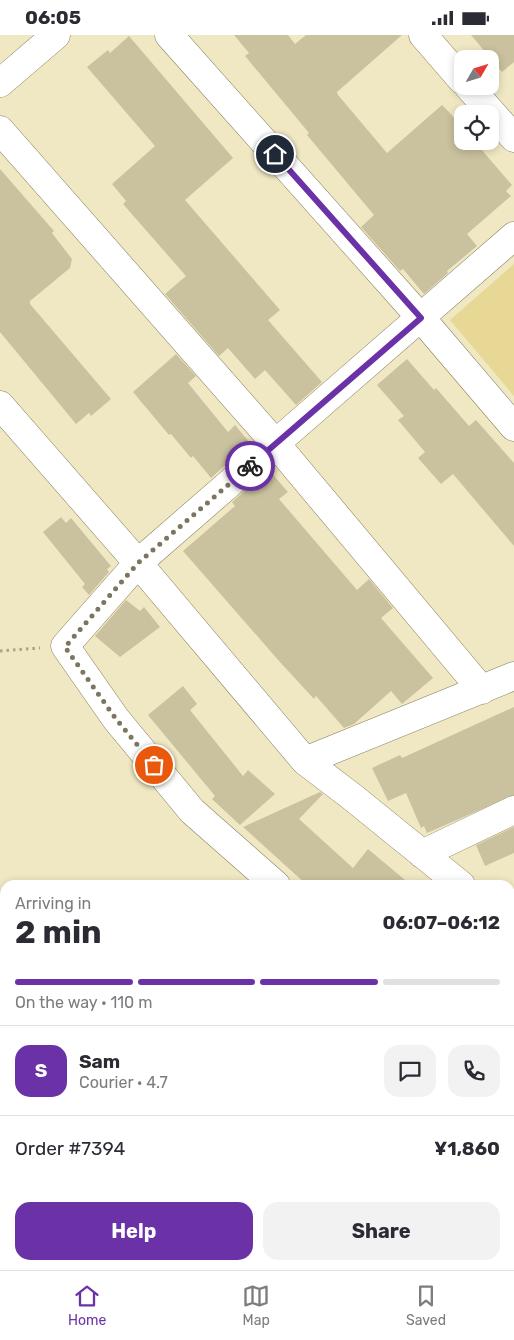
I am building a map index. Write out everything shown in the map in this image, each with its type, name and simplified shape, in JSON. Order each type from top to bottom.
[{"type":"street","points":[[0,83],[56,35]]},
{"type":"street","points":[[168,35],[421,318],[514,427]]},
{"type":"street","points":[[423,35],[454,71]]},
{"type":"street","points":[[476,95],[514,138]]},
{"type":"street","points":[[0,130],[276,444],[482,690]]},
{"type":"street","points":[[270,880],[192,811],[116,719],[65,647],[138,563],[514,236]]},
{"type":"street","points":[[0,406],[138,563],[305,761],[344,790],[455,880]]},
{"type":"street","points":[[305,761],[514,676]]},
{"type":"street","points":[[422,854],[514,810]]},
{"type":"path","points":[[0,651],[65,647]]},
{"type":"shaded area","points":[[514,264],[514,396],[450,320]]},
{"type":"building","points":[[234,35],[288,35],[295,44],[306,35],[402,35],[337,92],[338,95],[387,153],[442,105],[450,113],[454,118],[454,150],[482,150],[512,185],[506,191],[511,196],[467,234],[477,246],[447,271],[448,273],[424,294],[403,269],[400,271],[361,227],[374,215],[307,135],[309,133],[245,56],[249,53]]},
{"type":"building","points":[[471,35],[514,35],[514,62],[502,72],[499,68],[499,50],[484,50]]},
{"type":"building","points":[[129,36],[233,158],[185,200],[280,310],[268,320],[322,382],[296,405],[265,370],[255,379],[228,348],[219,356],[165,294],[186,276],[123,204],[126,201],[112,184],[155,146],[87,67],[108,50],[110,53]]},
{"type":"building","points":[[0,169],[54,231],[52,233],[72,259],[70,268],[30,301],[30,304],[111,399],[91,416],[89,413],[76,424],[0,332]]},
{"type":"building","points":[[176,354],[196,376],[188,383],[228,432],[235,425],[250,443],[211,478],[193,456],[191,458],[171,434],[169,435],[133,392]]},
{"type":"building","points":[[407,359],[434,390],[436,388],[469,426],[476,420],[514,463],[514,546],[453,474],[441,484],[418,458],[425,452],[398,420],[404,416],[377,385]]},
{"type":"building","points":[[269,470],[288,492],[279,499],[357,590],[369,579],[393,608],[381,618],[433,678],[402,704],[391,691],[354,724],[344,728],[316,696],[314,699],[279,661],[183,551],[235,506],[232,502]]},
{"type":"building","points":[[61,517],[66,523],[71,518],[111,566],[107,569],[109,572],[89,595],[82,587],[85,584],[43,532]]},
{"type":"building","points":[[126,600],[140,611],[144,607],[160,627],[120,657],[95,636]]},
{"type":"building","points":[[183,686],[197,704],[190,710],[243,776],[248,770],[275,794],[240,825],[212,799],[215,796],[148,715]]},
{"type":"building","points":[[514,707],[514,795],[427,833],[424,826],[421,828],[406,793],[388,801],[372,768],[400,755],[402,758]]},
{"type":"building","points":[[320,792],[323,794],[299,819],[353,868],[368,849],[405,880],[301,880],[243,827]]},
{"type":"building","points":[[514,827],[514,853],[485,866],[476,845]]},
{"type":"way so far","points":[[154,765],[116,719],[65,647],[138,563],[250,466]]},
{"type":"route","points":[[250,466],[421,318],[275,154]]}]
